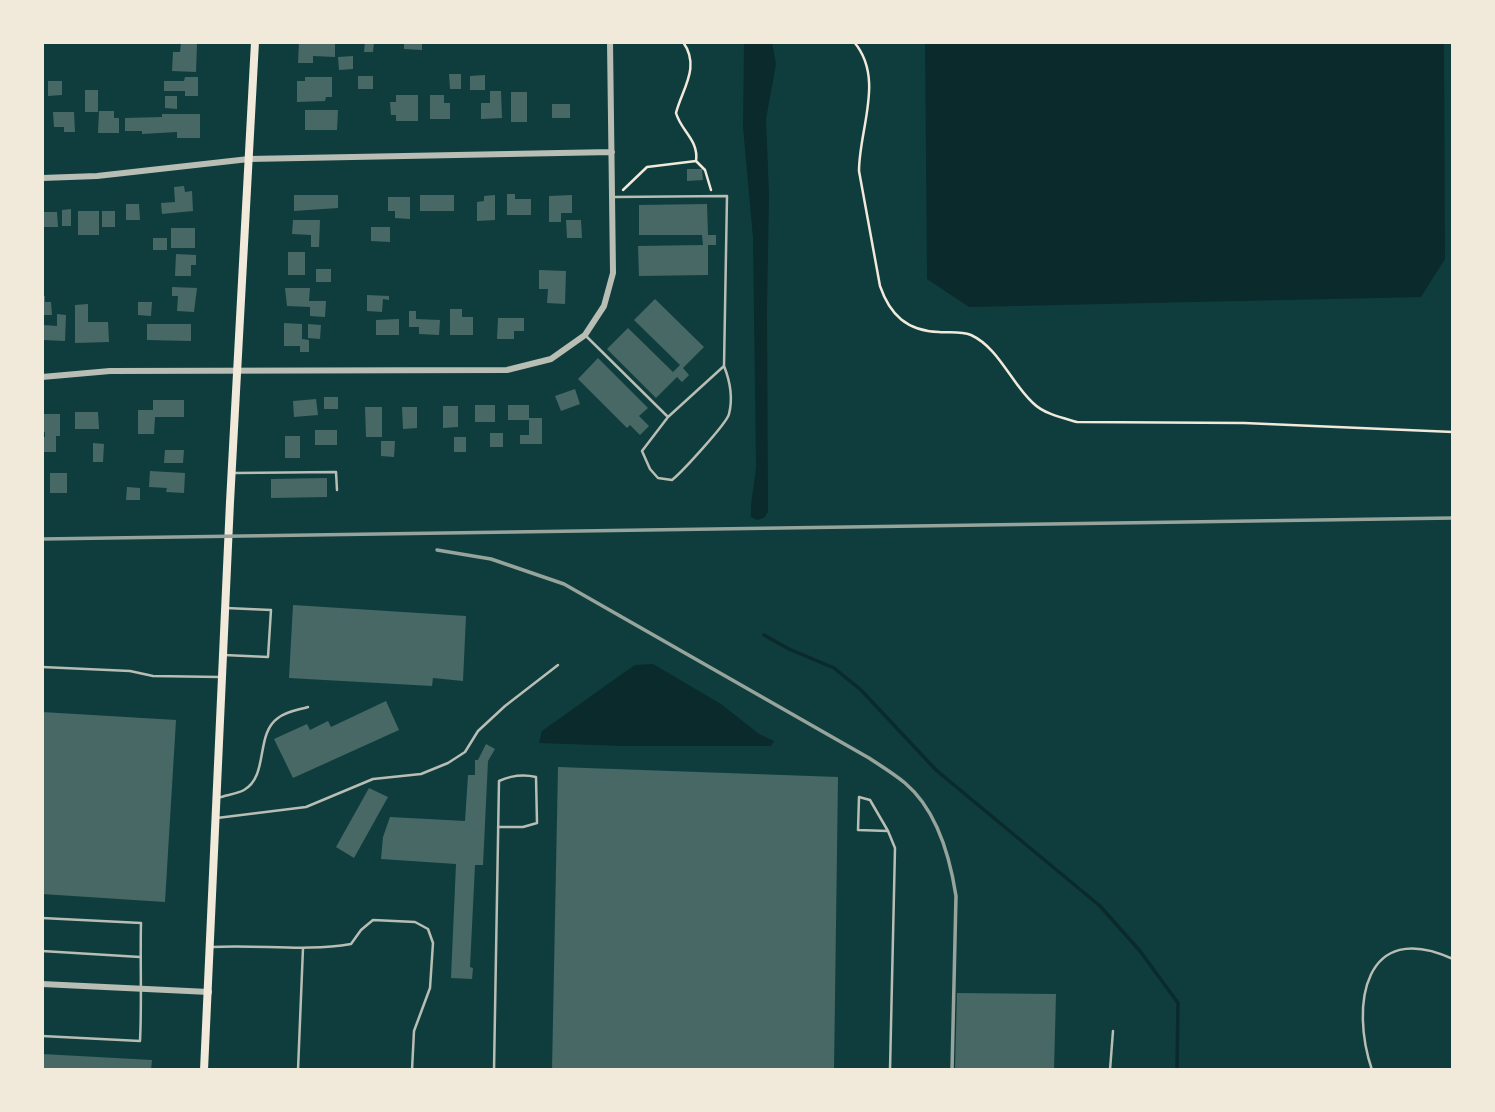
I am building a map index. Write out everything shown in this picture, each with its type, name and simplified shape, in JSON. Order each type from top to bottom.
[{"type":"main road","points":[[204,1070],[255,42]]},
{"type":"street","points":[[42,377],[110,371],[507,370],[551,359],[585,335],[604,306],[613,273],[610,42]]},
{"type":"street","points":[[42,178],[97,176],[249,159],[612,152]]},
{"type":"street","points":[[42,984],[209,992]]},
{"type":"lane","points":[[612,197],[727,196],[724,366],[730,382],[729,417],[672,480],[659,478],[650,469],[642,451],[668,417],[724,366]]},
{"type":"lane","points":[[585,335],[668,417]]},
{"type":"lane","points":[[232,473],[337,472],[337,490]]},
{"type":"lane","points":[[224,655],[268,657],[271,610],[226,608]]},
{"type":"lane","points":[[217,818],[306,807],[373,779],[421,774],[448,763],[465,752],[478,731],[505,706],[558,665]]},
{"type":"lane","points":[[42,667],[131,671],[153,676],[223,677]]},
{"type":"lane","points":[[218,798],[245,790],[252,782],[258,770],[267,730],[276,719],[288,712],[308,707]]},
{"type":"lane","points":[[494,1070],[498,827],[499,781],[510,776],[537,777],[537,823],[523,827],[498,827]]},
{"type":"lane","points":[[888,831],[859,830],[859,797],[870,800],[888,831],[895,848],[890,1070]]},
{"type":"lane","points":[[42,918],[141,923],[142,1009],[140,1041],[42,1036]]},
{"type":"lane","points":[[211,947],[236,945],[324,949],[352,944],[361,930],[373,920],[415,922],[428,929],[433,943],[430,988],[414,1031],[412,1070]]},
{"type":"lane","points":[[298,1070],[303,948]]},
{"type":"lane","points":[[1372,1070],[1367,1055],[1363,999],[1370,971],[1386,955],[1408,948],[1435,951],[1453,959]]},
{"type":"lane","points":[[42,951],[140,957]]},
{"type":"lane","points":[[1110,1070],[1113,1031]]},
{"type":"path","points":[[683,42],[691,60],[690,77],[676,113],[692,139],[697,154],[696,161]]},
{"type":"path","points":[[855,42],[862,50],[869,68],[870,90],[859,153],[859,171],[880,286],[886,304],[908,325],[922,331],[970,334],[987,345],[1034,405],[1055,416],[1077,422],[1244,423],[1453,432]]},
{"type":"path","points":[[696,161],[705,170],[713,196]]},
{"type":"path","points":[[624,197],[623,188],[648,167],[696,161]]},
{"type":"water","points":[[744,42],[772,42],[776,64],[766,119],[769,195],[768,512],[764,518],[757,520],[751,517],[756,466],[753,238],[743,127]]},
{"type":"water","points":[[925,42],[1444,42],[1445,259],[1421,297],[969,307],[927,279]]},
{"type":"water","points":[[653,664],[721,704],[759,734],[774,741],[771,746],[539,743],[542,731],[622,674],[635,665]]},
{"type":"building","points":[[299,42],[335,42],[335,57],[313,56],[313,63],[298,63]]},
{"type":"building","points":[[365,42],[374,42],[373,52],[364,52]]},
{"type":"building","points":[[404,42],[422,42],[422,50],[404,49]]},
{"type":"building","points":[[181,43],[197,44],[196,72],[172,71],[173,52],[180,52]]},
{"type":"building","points":[[353,56],[353,69],[339,70],[338,57]]},
{"type":"building","points":[[449,74],[461,74],[461,89],[450,89]]},
{"type":"building","points":[[485,75],[485,90],[470,90],[470,76]]},
{"type":"building","points":[[358,76],[373,76],[373,89],[358,89]]},
{"type":"building","points":[[185,77],[198,77],[198,96],[185,96],[185,91],[164,91],[164,81],[184,81]]},
{"type":"building","points":[[305,77],[332,77],[332,97],[326,97],[325,101],[297,102],[297,81],[305,81]]},
{"type":"building","points":[[48,81],[62,81],[62,95],[48,96]]},
{"type":"building","points":[[85,90],[98,90],[98,112],[85,112]]},
{"type":"building","points":[[490,91],[501,91],[502,118],[481,119],[481,103],[490,103]]},
{"type":"building","points":[[511,92],[527,92],[527,122],[511,122]]},
{"type":"building","points":[[396,95],[418,95],[418,121],[396,121],[396,115],[391,115],[390,102],[396,102]]},
{"type":"building","points":[[430,95],[444,95],[444,103],[450,103],[450,119],[430,119]]},
{"type":"building","points":[[165,96],[177,96],[177,109],[165,108]]},
{"type":"building","points":[[552,104],[570,104],[570,118],[552,118]]},
{"type":"building","points":[[305,110],[338,110],[337,130],[305,130]]},
{"type":"building","points":[[99,111],[114,111],[114,118],[119,118],[119,133],[98,133]]},
{"type":"building","points":[[53,112],[74,112],[75,132],[64,132],[64,127],[54,127]]},
{"type":"building","points":[[162,114],[200,114],[200,138],[177,138],[177,132],[142,134],[142,131],[125,131],[125,118],[162,117]]},
{"type":"building","points":[[687,169],[702,169],[703,180],[687,181]]},
{"type":"building","points":[[184,186],[185,192],[192,191],[193,211],[162,214],[161,203],[175,202],[174,187]]},
{"type":"building","points":[[507,194],[515,194],[515,199],[531,199],[531,215],[507,215]]},
{"type":"building","points":[[294,195],[338,195],[338,208],[294,211]]},
{"type":"building","points":[[420,195],[454,195],[454,211],[420,211]]},
{"type":"building","points":[[495,195],[495,220],[477,221],[477,202],[484,201],[484,196]]},
{"type":"building","points":[[572,195],[572,213],[561,213],[561,222],[549,222],[549,196]]},
{"type":"building","points":[[388,197],[410,197],[410,219],[395,218],[395,211],[388,211]]},
{"type":"building","points":[[126,204],[139,204],[140,220],[126,220]]},
{"type":"building","points":[[707,204],[708,235],[716,235],[716,245],[708,245],[708,275],[639,276],[638,246],[703,245],[702,235],[639,235],[639,205]]},
{"type":"building","points":[[71,209],[71,226],[62,226],[62,210]]},
{"type":"building","points":[[78,211],[99,211],[99,235],[78,235]]},
{"type":"building","points":[[102,211],[115,211],[115,227],[102,227]]},
{"type":"building","points":[[42,212],[57,212],[58,227],[42,227]]},
{"type":"building","points":[[293,220],[320,220],[319,247],[311,247],[311,235],[292,234]]},
{"type":"building","points":[[566,220],[581,220],[582,238],[567,238]]},
{"type":"building","points":[[371,227],[390,227],[390,242],[371,241]]},
{"type":"building","points":[[171,228],[195,228],[195,248],[171,248]]},
{"type":"building","points":[[153,238],[167,238],[167,250],[153,250]]},
{"type":"building","points":[[288,252],[305,252],[305,275],[288,275]]},
{"type":"building","points":[[176,254],[196,255],[196,265],[191,265],[191,276],[175,276]]},
{"type":"building","points":[[316,269],[331,269],[331,282],[316,282]]},
{"type":"building","points":[[539,270],[566,271],[565,304],[547,303],[548,289],[539,289]]},
{"type":"building","points":[[172,287],[197,288],[194,312],[177,311],[178,296],[172,296]]},
{"type":"building","points":[[285,288],[310,288],[309,301],[326,301],[325,317],[310,316],[310,307],[287,306]]},
{"type":"building","points":[[367,295],[389,296],[389,300],[383,299],[382,312],[367,311]]},
{"type":"building","points":[[42,296],[45,296],[45,302],[51,302],[52,315],[42,315]]},
{"type":"building","points":[[655,299],[704,347],[683,368],[689,375],[682,382],[677,377],[656,398],[607,349],[628,328],[673,372],[680,365],[634,320]]},
{"type":"building","points":[[138,302],[152,302],[151,316],[138,315]]},
{"type":"building","points":[[88,304],[88,322],[108,322],[109,342],[75,343],[75,305]]},
{"type":"building","points":[[450,309],[462,309],[462,317],[473,317],[473,335],[450,335]]},
{"type":"building","points":[[409,311],[416,311],[416,319],[440,320],[439,335],[419,334],[419,327],[409,327]]},
{"type":"building","points":[[57,314],[66,315],[65,341],[44,340],[44,325],[57,326]]},
{"type":"building","points":[[498,318],[524,318],[524,331],[514,331],[514,339],[497,339]]},
{"type":"building","points":[[399,319],[399,335],[376,335],[376,320]]},
{"type":"building","points":[[284,323],[302,324],[302,339],[309,340],[309,352],[300,352],[300,346],[284,346]]},
{"type":"building","points":[[147,324],[191,324],[191,341],[147,340]]},
{"type":"building","points":[[308,324],[321,325],[320,339],[308,338]]},
{"type":"building","points":[[598,358],[648,408],[639,416],[649,426],[640,435],[630,425],[627,428],[578,379]]},
{"type":"building","points":[[575,389],[580,404],[561,411],[555,396]]},
{"type":"building","points":[[324,397],[338,397],[338,409],[324,409]]},
{"type":"building","points":[[316,399],[318,415],[294,417],[293,401]]},
{"type":"building","points":[[153,400],[184,400],[184,417],[155,417],[154,434],[138,434],[138,410],[153,410]]},
{"type":"building","points":[[475,405],[495,405],[495,422],[475,422]]},
{"type":"building","points":[[508,405],[529,405],[529,418],[542,418],[542,444],[520,444],[520,435],[529,435],[529,420],[508,420]]},
{"type":"building","points":[[443,406],[458,406],[458,427],[443,428]]},
{"type":"building","points":[[365,407],[382,407],[382,437],[366,437]]},
{"type":"building","points":[[402,407],[417,407],[417,428],[403,429]]},
{"type":"building","points":[[75,412],[98,412],[99,429],[75,429]]},
{"type":"building","points":[[42,414],[60,414],[60,436],[56,436],[56,452],[42,452],[42,437],[45,437],[45,432],[42,432]]},
{"type":"building","points":[[315,430],[337,430],[337,445],[315,445]]},
{"type":"building","points":[[490,433],[503,433],[503,447],[490,447]]},
{"type":"building","points":[[285,436],[300,436],[300,458],[285,458]]},
{"type":"building","points":[[454,437],[466,437],[466,452],[454,452]]},
{"type":"building","points":[[381,441],[395,441],[394,457],[381,456]]},
{"type":"building","points":[[93,443],[104,444],[103,462],[93,462]]},
{"type":"building","points":[[165,450],[184,450],[183,463],[164,463]]},
{"type":"building","points":[[150,471],[185,473],[184,493],[149,487]]},
{"type":"building","points":[[50,473],[67,473],[67,493],[50,493]]},
{"type":"building","points":[[327,478],[327,497],[271,498],[271,479]]},
{"type":"building","points":[[127,487],[140,488],[140,500],[126,500]]},
{"type":"building","points":[[293,605],[466,616],[463,681],[433,678],[432,686],[289,678]]},
{"type":"building","points":[[386,701],[399,730],[293,778],[274,739],[307,724],[310,730],[328,721],[331,727]]},
{"type":"building","points":[[42,712],[176,720],[165,902],[42,894]]},
{"type":"building","points":[[486,744],[495,749],[488,761],[483,865],[475,865],[470,967],[473,968],[472,979],[451,978],[456,864],[381,859],[383,837],[390,817],[465,821],[468,775],[475,775],[475,760],[478,760]]},
{"type":"building","points":[[558,767],[838,777],[834,1070],[552,1070]]},
{"type":"building","points":[[369,788],[388,797],[354,858],[336,847]]},
{"type":"building","points":[[957,993],[1056,994],[1054,1070],[955,1070]]},
{"type":"building","points":[[42,1054],[152,1060],[151,1070],[42,1070]]},
{"type":"waterway","points":[[764,635],[834,668],[861,690],[936,770],[1100,906],[1140,951],[1178,1003],[1177,1070]]},
{"type":"railway","points":[[42,539],[1453,518]]},
{"type":"railway","points":[[437,550],[491,559],[564,584],[869,758],[916,794],[934,820],[946,850],[956,896],[952,1070]]}]
